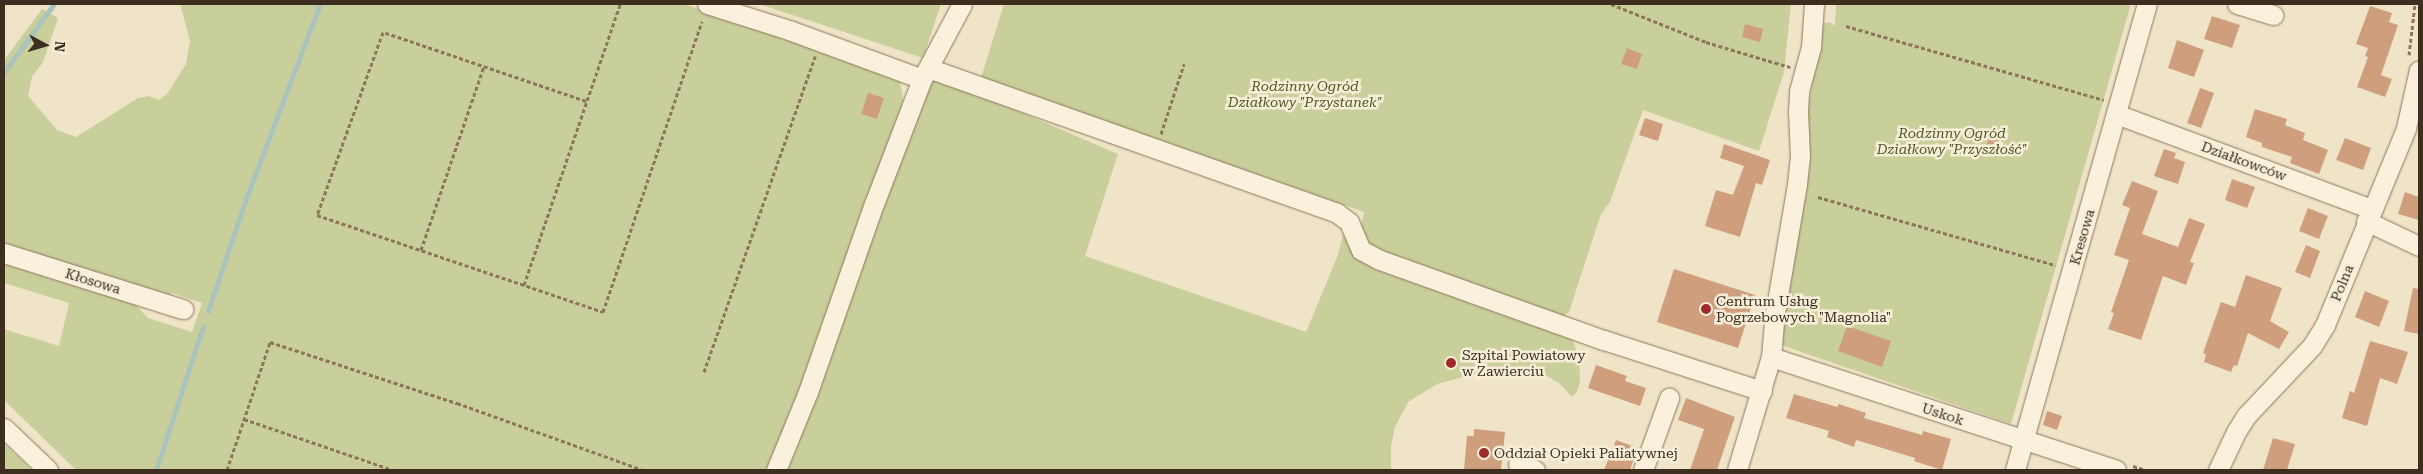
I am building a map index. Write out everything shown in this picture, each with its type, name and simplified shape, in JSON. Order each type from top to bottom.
[{"type":"street","points":[[707,4],[1156,149],[1337,213],[1349,222],[1361,250],[1380,260],[1604,340],[1762,392]]},
{"type":"street","points":[[776,470],[808,392],[874,204],[925,74],[962,4]]},
{"type":"street","points":[[1737,470],[1771,357],[1774,319],[1797,184],[1800,157],[1799,91],[1811,47],[1814,4]]},
{"type":"street","name":"Kresowa","points":[[2015,470],[2147,4]]},
{"type":"street","points":[[2237,4],[2273,15]]},
{"type":"street","name":"Polna","points":[[2218,470],[2236,432],[2246,416],[2312,346],[2325,325],[2406,128],[2414,64]]},
{"type":"street","name":"Działkowców","points":[[2117,109],[2369,215],[2419,246]]},
{"type":"street","name":"Kłosowa","points":[[4,253],[182,309]]},
{"type":"street","name":"Uskok","points":[[1771,357],[2116,470]]},
{"type":"street","points":[[1643,470],[1669,398]]},
{"type":"street","points":[[4,428],[48,470]]},
{"type":"street","points":[[1518,464],[1536,470]]},
{"type":"path","points":[[524,285],[620,4]]},
{"type":"path","points":[[586,101],[383,32],[317,215],[603,312],[707,4]]},
{"type":"path","points":[[1611,4],[1706,42],[1804,71]]},
{"type":"path","points":[[2414,64],[2415,4]]},
{"type":"path","points":[[1846,26],[2117,109]]},
{"type":"path","points":[[704,372],[819,41]]},
{"type":"path","points":[[1156,149],[1184,64]]},
{"type":"path","points":[[421,250],[484,66]]},
{"type":"path","points":[[1818,197],[2072,270]]},
{"type":"path","points":[[227,470],[270,342],[457,403],[643,470]]},
{"type":"path","points":[[244,419],[393,470]]},
{"type":"green space","points":[[180,4],[685,4],[900,80],[904,106],[773,460],[765,470],[76,470],[4,400],[4,329],[59,346],[69,303],[4,283],[4,257],[134,303],[148,318],[192,332],[202,303],[172,293],[169,300],[4,248],[4,60],[42,9],[58,18],[43,62],[32,77],[28,96],[57,130],[76,137],[138,98],[149,96],[159,100],[167,94],[186,64],[190,41]]},
{"type":"green space","points":[[759,4],[941,4],[923,58]]},
{"type":"green space","name":"Rodzinny Ogród Działkowy \"Przystanek\"","points":[[1004,4],[1791,4],[1784,72],[1759,151],[1643,110],[1610,202],[1601,214],[1569,312],[1557,321],[1573,340],[1579,359],[1580,382],[1577,392],[1572,397],[1559,383],[1543,374],[1519,370],[1475,374],[1437,384],[1408,402],[1395,427],[1391,446],[1391,470],[785,470],[794,456],[922,97],[930,82],[942,81],[990,99],[1118,154],[1085,256],[1306,332],[1338,255],[1344,231],[1354,225],[1361,226],[1364,212],[981,78]]},
{"type":"green space","name":"Rodzinny Ogród Działkowy \"Przyszłość\"","points":[[1836,4],[2131,4],[2011,424],[1778,344],[1808,172],[1808,110],[1820,24],[1830,22],[1835,26]]},
{"type":"green space","points":[[4,444],[32,470],[4,470]]},
{"type":"building","points":[[2370,6],[2392,13],[2389,22],[2398,25],[2381,75],[2392,79],[2385,97],[2357,87],[2368,57],[2365,56],[2368,48],[2356,44]]},
{"type":"building","points":[[2212,16],[2240,25],[2232,48],[2204,39]]},
{"type":"building","points":[[1745,24],[1763,29],[1760,42],[1742,37]]},
{"type":"building","points":[[2177,40],[2204,50],[2194,77],[2168,68]]},
{"type":"building","points":[[1627,48],[1642,54],[1637,69],[1621,64]]},
{"type":"building","points":[[2200,88],[2214,93],[2201,128],[2187,123]]},
{"type":"building","points":[[868,93],[884,98],[877,119],[861,114]]},
{"type":"building","points":[[2255,109],[2287,119],[2285,125],[2305,133],[2303,140],[2328,150],[2319,174],[2290,163],[2292,157],[2262,147],[2262,143],[2246,137]]},
{"type":"building","points":[[1645,118],[1663,124],[1658,141],[1639,135]]},
{"type":"building","points":[[1989,134],[2003,137],[1999,157],[1985,155]]},
{"type":"building","points":[[2345,138],[2371,148],[2363,170],[2336,160]]},
{"type":"building","points":[[1724,144],[1770,160],[1762,185],[1756,183],[1740,237],[1705,226],[1716,190],[1733,195],[1744,166],[1720,158]]},
{"type":"building","points":[[2164,149],[2176,153],[2174,158],[2185,162],[2178,184],[2154,176]]},
{"type":"building","points":[[2232,179],[2255,187],[2247,208],[2225,200]]},
{"type":"building","points":[[2132,181],[2158,191],[2142,234],[2178,247],[2189,218],[2205,224],[2190,262],[2194,263],[2186,285],[2163,276],[2141,340],[2108,329],[2114,313],[2111,312],[2129,260],[2114,255],[2130,208],[2122,205]]},
{"type":"building","points":[[2405,192],[2419,197],[2419,220],[2398,214]]},
{"type":"building","points":[[2308,208],[2328,216],[2319,239],[2299,231]]},
{"type":"building","points":[[2306,245],[2320,251],[2310,278],[2295,272]]},
{"type":"building","name":"Centrum Usług Pogrzebowych \"Magnolia\"","points":[[1674,269],[1755,295],[1738,348],[1657,322]]},
{"type":"building","points":[[2246,275],[2282,288],[2270,321],[2289,332],[2279,349],[2248,333],[2237,366],[2234,365],[2231,372],[2204,362],[2206,354],[2203,353],[2221,302],[2235,307]]},
{"type":"building","points":[[2413,288],[2419,289],[2419,334],[2404,331]]},
{"type":"building","points":[[2365,291],[2389,301],[2379,327],[2355,317]]},
{"type":"building","points":[[1847,326],[1891,341],[1882,367],[1838,351]]},
{"type":"building","points":[[2370,341],[2408,352],[2397,384],[2380,378],[2367,426],[2342,418],[2350,391],[2354,393]]},
{"type":"building","points":[[1596,365],[1627,376],[1625,381],[1646,388],[1640,406],[1588,388]]},
{"type":"building","points":[[1794,394],[1837,407],[1839,404],[1866,413],[1864,418],[1922,435],[1923,431],[1951,439],[1942,470],[1914,461],[1915,458],[1856,440],[1854,447],[1827,437],[1829,431],[1786,418]]},
{"type":"building","points":[[1686,398],[1735,417],[1717,470],[1690,470],[1704,429],[1678,420]]},
{"type":"building","points":[[2047,411],[2062,416],[2057,430],[2043,425]]},
{"type":"building","name":"Oddział Opieki Paliatywnej","points":[[1474,429],[1505,432],[1501,470],[1464,470],[1467,436],[1474,436]]},
{"type":"building","points":[[2273,438],[2295,444],[2287,470],[2263,470]]},
{"type":"building","points":[[1616,440],[1638,448],[1630,470],[1604,470]]},
{"type":"waterway","points":[[4,72],[54,4]]},
{"type":"waterway","points":[[208,311],[247,196],[320,4]]},
{"type":"waterway","points":[[156,470],[203,326]]},
{"type":"place","name":"Centrum Usług Pogrzebowych \"Magnolia\"","points":[[1706,309]]},
{"type":"place","name":"Szpital Powiatowy w Zawierciu","points":[[1451,363]]},
{"type":"place","name":"Oddział Opieki Paliatywnej","points":[[1484,453]]}]
